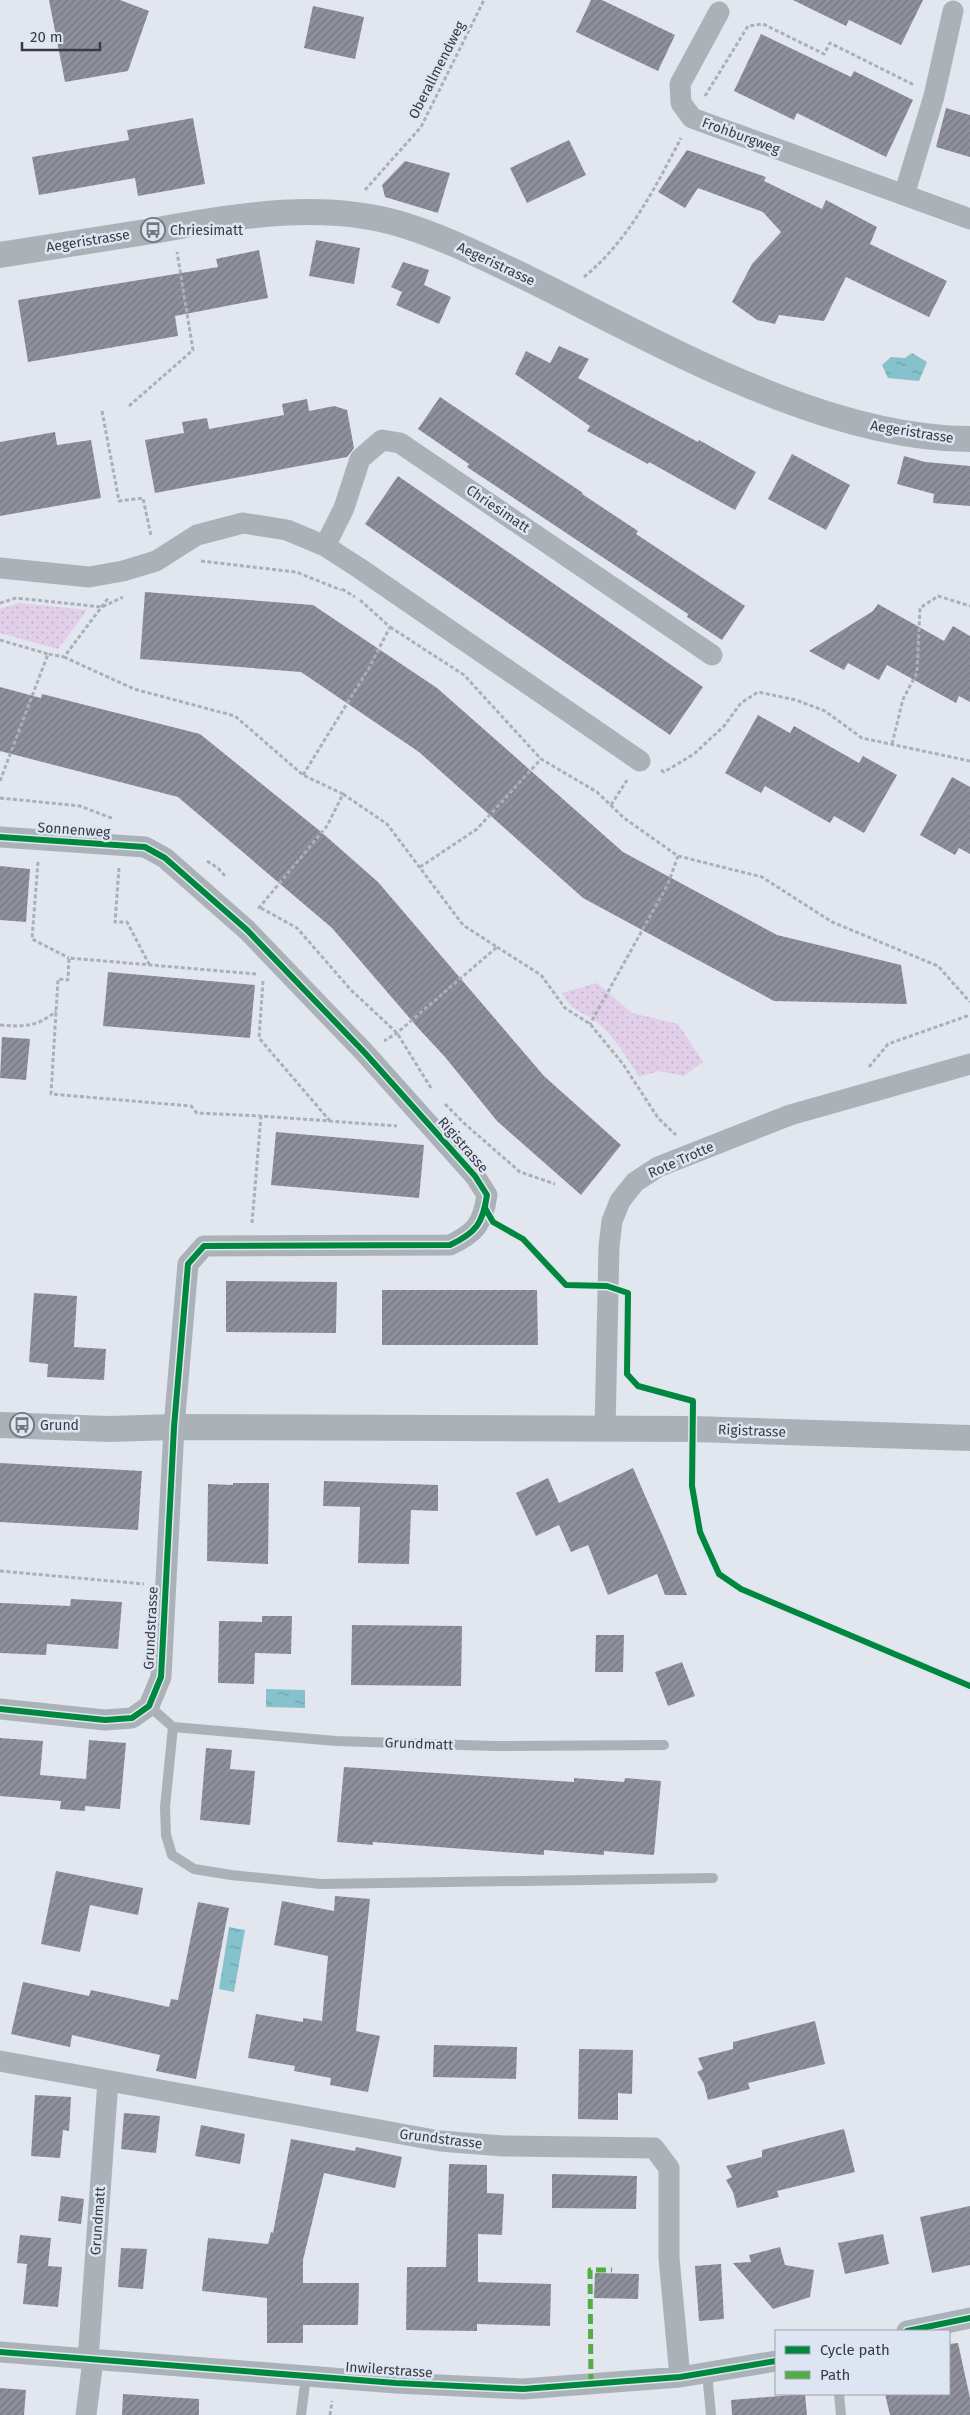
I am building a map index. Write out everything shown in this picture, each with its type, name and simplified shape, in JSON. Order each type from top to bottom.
[{"type":"street","points":[[904,195],[934,96],[953,11]]},
{"type":"street","name":"Frohburgweg","points":[[719,12],[680,84],[681,103],[692,118],[970,218]]},
{"type":"street","name":"Aegeristrasse","points":[[0,255],[243,217],[313,210],[344,212],[399,223],[460,246],[730,378],[829,415],[887,432],[949,440],[970,440]]},
{"type":"street","name":"Chriesimatt","points":[[325,546],[344,508],[360,459],[382,440],[400,443],[712,655]]},
{"type":"street","points":[[0,568],[89,577],[123,571],[156,561],[197,536],[243,523],[287,530],[325,546],[360,568],[640,761]]},
{"type":"street","name":"Sonnenweg","points":[[0,837],[146,847]]},
{"type":"street","name":"Rigistrasse","points":[[146,847],[165,858],[247,930],[365,1053],[476,1176],[488,1194],[484,1215],[470,1236],[450,1245],[204,1246],[188,1264],[174,1427]]},
{"type":"street","name":"Rote Trotte","points":[[605,1430],[608,1246],[612,1221],[620,1201],[635,1182],[658,1167],[790,1115],[970,1064]]},
{"type":"street","name":"Rigistrasse","points":[[0,1424],[109,1429],[174,1427],[693,1429],[970,1438]]},
{"type":"street","name":"Grundstrasse","points":[[149,1706],[161,1677],[174,1427]]},
{"type":"street","points":[[0,1709],[105,1720],[132,1718],[149,1706]]},
{"type":"street","name":"Grundstrasse","points":[[0,2061],[440,2141],[503,2146],[654,2148],[669,2168],[669,2258],[680,2378]]},
{"type":"street","name":"Grundmatt","points":[[86,2415],[108,2081]]},
{"type":"street","points":[[912,2330],[970,2318]]},
{"type":"street","name":"Inwilerstrasse","points":[[0,2352],[306,2376],[523,2389],[680,2378],[775,2361]]},
{"type":"lane","points":[[149,1706],[174,1727],[165,1807],[166,1835],[172,1854],[194,1869],[231,1875],[321,1884],[713,1878]]},
{"type":"lane","name":"Grundmatt","points":[[174,1727],[356,1741],[494,1746],[664,1745]]},
{"type":"lane","points":[[707,2373],[711,2415]]},
{"type":"lane","points":[[301,2415],[306,2376]]},
{"type":"lane","points":[[839,2395],[841,2415]]},
{"type":"path","points":[[583,278],[605,259],[648,200],[692,118],[748,26],[763,24],[824,54],[830,43],[934,96]]},
{"type":"path","points":[[129,406],[193,350],[178,263]]},
{"type":"path","points":[[102,411],[119,501],[143,498],[156,561]]},
{"type":"path","points":[[196,561],[296,572],[359,599],[390,627],[464,675],[541,759],[597,792],[624,818],[678,856],[762,877],[832,922],[938,966],[970,1002]]},
{"type":"path","points":[[341,590],[360,568]]},
{"type":"path","points":[[64,657],[112,594],[123,571]]},
{"type":"path","points":[[0,603],[16,598],[102,607],[128,594]]},
{"type":"path","points":[[892,744],[903,699],[917,672],[920,608],[938,596],[970,606]]},
{"type":"path","points":[[303,774],[370,668],[390,627]]},
{"type":"path","points":[[0,640],[64,657],[134,690],[235,716],[303,774],[343,794],[387,824],[463,925],[541,975],[564,1008],[590,1024],[623,1064],[658,1118],[681,1140]]},
{"type":"path","points":[[0,781],[48,654]]},
{"type":"path","points":[[611,805],[640,761],[664,772],[694,754],[724,726],[741,703],[758,692],[796,700],[818,708],[862,738],[970,761]]},
{"type":"path","points":[[420,868],[478,829],[541,759]]},
{"type":"path","points":[[247,930],[259,907],[327,826],[343,794]]},
{"type":"path","points":[[120,846],[115,922],[127,922],[149,965]]},
{"type":"path","points":[[590,1024],[668,884],[678,856]]},
{"type":"path","points":[[38,858],[32,939],[69,958],[264,974],[259,1038],[330,1121]]},
{"type":"path","points":[[259,907],[297,928],[350,990],[397,1033],[432,1090]]},
{"type":"path","points":[[365,1053],[397,1033],[497,947]]},
{"type":"path","points":[[69,958],[68,980],[58,980],[51,1094],[191,1106],[197,1113],[416,1128],[425,1121]]},
{"type":"path","points":[[0,1025],[26,1027],[47,1019],[57,1010]]},
{"type":"path","points":[[439,1097],[465,1124],[520,1172],[555,1184]]},
{"type":"path","points":[[251,1246],[261,1116]]},
{"type":"path","points":[[0,1571],[166,1586]]},
{"type":"shaded area","points":[[19,603],[87,610],[58,649],[0,633],[0,609]]},
{"type":"shaded area","points":[[597,983],[632,1013],[678,1024],[703,1062],[684,1076],[659,1071],[639,1077],[610,1035],[598,1023],[575,1009],[562,993]]},
{"type":"water","points":[[912,353],[927,362],[919,381],[888,378],[882,365],[891,357],[905,358]]},
{"type":"water","points":[[266,1689],[305,1690],[305,1708],[266,1707]]},
{"type":"water","points":[[229,1927],[245,1930],[234,1992],[219,1989]]},
{"type":"building","points":[[49,0],[120,0],[149,11],[128,71],[65,82]]},
{"type":"building","points":[[591,0],[602,0],[675,35],[658,71],[576,32]]},
{"type":"building","points":[[793,0],[923,0],[901,45],[849,20],[846,26]]},
{"type":"building","points":[[313,6],[364,17],[355,59],[304,48]]},
{"type":"building","points":[[761,34],[851,77],[854,71],[913,100],[886,157],[797,113],[794,120],[734,91]]},
{"type":"building","points":[[946,108],[970,115],[970,157],[936,147]]},
{"type":"building","points":[[193,118],[205,184],[138,196],[135,178],[39,195],[32,157],[129,140],[127,130]]},
{"type":"building","points":[[569,140],[586,175],[527,203],[510,168]]},
{"type":"building","points":[[687,150],[766,177],[764,181],[822,209],[826,200],[877,227],[870,244],[947,281],[929,317],[846,277],[824,321],[779,315],[775,324],[757,320],[732,302],[752,264],[781,232],[763,212],[698,188],[685,208],[658,192]]},
{"type":"building","points":[[405,161],[450,173],[438,213],[385,197],[382,185]]},
{"type":"building","points":[[316,240],[360,248],[354,284],[309,276]]},
{"type":"building","points":[[259,250],[268,298],[175,316],[178,336],[28,362],[18,300],[218,267],[216,259]]},
{"type":"building","points":[[403,262],[429,270],[424,285],[451,297],[439,324],[396,305],[402,292],[391,287]]},
{"type":"building","points":[[559,346],[589,359],[578,378],[698,442],[699,440],[756,472],[735,510],[649,462],[648,464],[587,431],[590,426],[515,374],[526,351],[550,363]]},
{"type":"building","points":[[440,397],[638,531],[636,534],[745,606],[722,640],[687,617],[688,614],[467,467],[469,464],[418,429]]},
{"type":"building","points":[[307,399],[309,411],[334,406],[347,410],[354,448],[347,457],[155,493],[145,440],[184,433],[182,422],[207,418],[209,429],[284,415],[282,404]]},
{"type":"building","points":[[55,432],[57,445],[91,440],[101,498],[0,516],[0,442]]},
{"type":"building","points":[[792,454],[850,485],[826,530],[768,499]]},
{"type":"building","points":[[904,456],[925,462],[970,466],[970,506],[933,503],[934,494],[897,484]]},
{"type":"building","points":[[398,476],[703,687],[670,735],[365,524]]},
{"type":"building","points":[[145,592],[313,605],[437,688],[623,852],[777,935],[901,965],[907,1004],[774,1001],[583,898],[419,752],[301,672],[140,659]]},
{"type":"building","points":[[878,604],[944,641],[953,626],[970,636],[970,702],[959,696],[956,703],[887,665],[879,680],[848,663],[844,670],[809,651],[873,611]]},
{"type":"building","points":[[0,687],[41,698],[42,694],[200,734],[320,831],[378,882],[544,1076],[621,1145],[581,1195],[497,1121],[445,1057],[332,928],[178,797],[0,751]]},
{"type":"building","points":[[758,715],[790,733],[794,726],[859,763],[863,756],[897,775],[864,833],[834,816],[830,823],[765,786],[761,793],[725,773]]},
{"type":"building","points":[[952,777],[970,787],[970,854],[959,848],[955,855],[920,835]]},
{"type":"building","points":[[0,866],[30,869],[26,922],[0,920]]},
{"type":"building","points":[[108,972],[255,985],[250,1038],[103,1026]]},
{"type":"building","points":[[2,1037],[30,1039],[26,1080],[0,1078]]},
{"type":"building","points":[[276,1132],[424,1145],[419,1198],[271,1185]]},
{"type":"building","points":[[226,1281],[337,1282],[336,1333],[226,1332]]},
{"type":"building","points":[[382,1290],[537,1290],[538,1345],[382,1345]]},
{"type":"building","points":[[34,1293],[77,1296],[74,1347],[106,1349],[104,1380],[47,1377],[48,1364],[29,1362]]},
{"type":"building","points":[[0,1463],[142,1471],[138,1530],[0,1522]]},
{"type":"building","points":[[633,1468],[687,1595],[665,1595],[657,1574],[608,1595],[588,1545],[571,1552],[559,1525],[536,1536],[516,1493],[548,1478],[559,1503]]},
{"type":"building","points":[[324,1481],[438,1485],[438,1511],[411,1510],[409,1564],[358,1563],[360,1507],[323,1506]]},
{"type":"building","points":[[233,1483],[269,1483],[268,1564],[207,1561],[208,1484],[233,1485]]},
{"type":"building","points":[[71,1599],[122,1602],[118,1649],[47,1644],[46,1655],[0,1653],[0,1603],[70,1606]]},
{"type":"building","points":[[262,1616],[292,1616],[291,1654],[255,1653],[254,1684],[218,1683],[219,1621],[262,1622]]},
{"type":"building","points":[[352,1625],[462,1626],[461,1686],[351,1685]]},
{"type":"building","points":[[596,1635],[624,1635],[623,1672],[595,1672]]},
{"type":"building","points":[[682,1662],[695,1696],[668,1706],[655,1672]]},
{"type":"building","points":[[0,1738],[43,1741],[40,1775],[86,1779],[89,1740],[126,1743],[120,1809],[85,1806],[85,1811],[60,1809],[61,1801],[0,1796]]},
{"type":"building","points":[[206,1748],[232,1750],[230,1769],[255,1771],[250,1825],[200,1820]]},
{"type":"building","points":[[344,1767],[574,1782],[574,1778],[624,1782],[625,1778],[661,1781],[654,1855],[604,1851],[604,1855],[544,1850],[544,1855],[373,1842],[373,1845],[337,1842]]},
{"type":"building","points":[[56,1871],[143,1888],[138,1915],[90,1905],[80,1952],[41,1944]]},
{"type":"building","points":[[335,1896],[370,1899],[356,2031],[380,2036],[368,2092],[330,2085],[331,2078],[294,2071],[295,2066],[248,2058],[256,2014],[303,2022],[303,2018],[322,2021],[328,1956],[274,1945],[282,1901],[334,1911]]},
{"type":"building","points":[[198,1902],[229,1908],[196,2079],[156,2071],[160,2055],[72,2035],[70,2047],[11,2034],[23,1982],[89,1996],[91,1990],[169,2007],[171,1999],[178,2000]]},
{"type":"building","points":[[815,2021],[825,2064],[748,2083],[750,2089],[708,2100],[704,2084],[697,2072],[703,2069],[698,2058],[733,2049],[733,2042]]},
{"type":"building","points":[[434,2045],[517,2047],[516,2079],[433,2077]]},
{"type":"building","points":[[579,2049],[633,2050],[632,2094],[618,2093],[618,2120],[578,2119]]},
{"type":"building","points":[[35,2095],[71,2097],[69,2131],[63,2130],[60,2158],[31,2156]]},
{"type":"building","points":[[124,2113],[160,2116],[156,2153],[121,2149]]},
{"type":"building","points":[[201,2125],[245,2134],[240,2164],[195,2156]]},
{"type":"building","points":[[844,2129],[855,2172],[777,2191],[779,2197],[737,2208],[733,2192],[726,2180],[732,2177],[726,2166],[762,2157],[762,2150]]},
{"type":"building","points":[[291,2139],[355,2151],[356,2147],[402,2157],[395,2188],[324,2173],[303,2260],[303,2283],[359,2283],[358,2325],[303,2325],[303,2343],[267,2343],[267,2298],[202,2291],[208,2238],[268,2244],[271,2232],[273,2233]]},
{"type":"building","points":[[449,2164],[487,2165],[487,2193],[504,2194],[502,2235],[478,2234],[478,2282],[551,2284],[550,2326],[477,2324],[477,2331],[406,2330],[407,2267],[446,2267]]},
{"type":"building","points":[[552,2174],[637,2176],[636,2209],[552,2208]]},
{"type":"building","points":[[61,2196],[84,2199],[81,2224],[58,2221]]},
{"type":"building","points":[[970,2206],[970,2265],[932,2273],[920,2217]]},
{"type":"building","points":[[883,2234],[889,2264],[845,2274],[838,2243]]},
{"type":"building","points":[[20,2235],[51,2238],[48,2266],[62,2267],[58,2307],[23,2304],[27,2264],[17,2263]]},
{"type":"building","points":[[780,2247],[785,2265],[814,2270],[810,2297],[773,2309],[733,2263],[751,2262],[749,2255]]},
{"type":"building","points":[[121,2248],[147,2249],[143,2289],[118,2287]]},
{"type":"building","points":[[721,2264],[724,2319],[699,2321],[695,2266]]},
{"type":"building","points":[[595,2273],[639,2274],[638,2299],[594,2298]]},
{"type":"building","points":[[958,2343],[970,2398],[970,2415],[890,2415],[885,2395],[950,2395],[950,2344]]},
{"type":"building","points":[[0,2388],[26,2390],[24,2415],[0,2415]]},
{"type":"building","points":[[123,2394],[199,2399],[199,2415],[122,2415]]},
{"type":"building","points":[[805,2395],[807,2415],[732,2415],[731,2400]]},
{"type":"marked path","points":[[591,2384],[590,2270],[612,2270]]},
{"type":"cycle path","points":[[0,837],[145,847],[165,858],[247,930],[365,1053],[475,1176],[487,1195],[483,1213],[477,1226],[459,1241],[450,1245],[204,1246],[188,1264],[174,1427],[161,1677],[149,1706],[132,1718],[105,1720],[0,1709]]},
{"type":"cycle path","points":[[485,1208],[493,1222],[523,1239],[566,1285],[607,1286],[628,1293],[627,1374],[638,1386],[693,1401],[692,1486],[700,1532],[719,1574],[741,1589],[970,1686]]},
{"type":"cycle path","points":[[912,2330],[970,2318]]},
{"type":"cycle path","points":[[0,2352],[396,2383],[523,2389],[680,2377],[775,2361]]},
{"type":"place","name":"Chriesimatt","points":[[153,230]]},
{"type":"place","name":"Grund","points":[[22,1425]]}]
